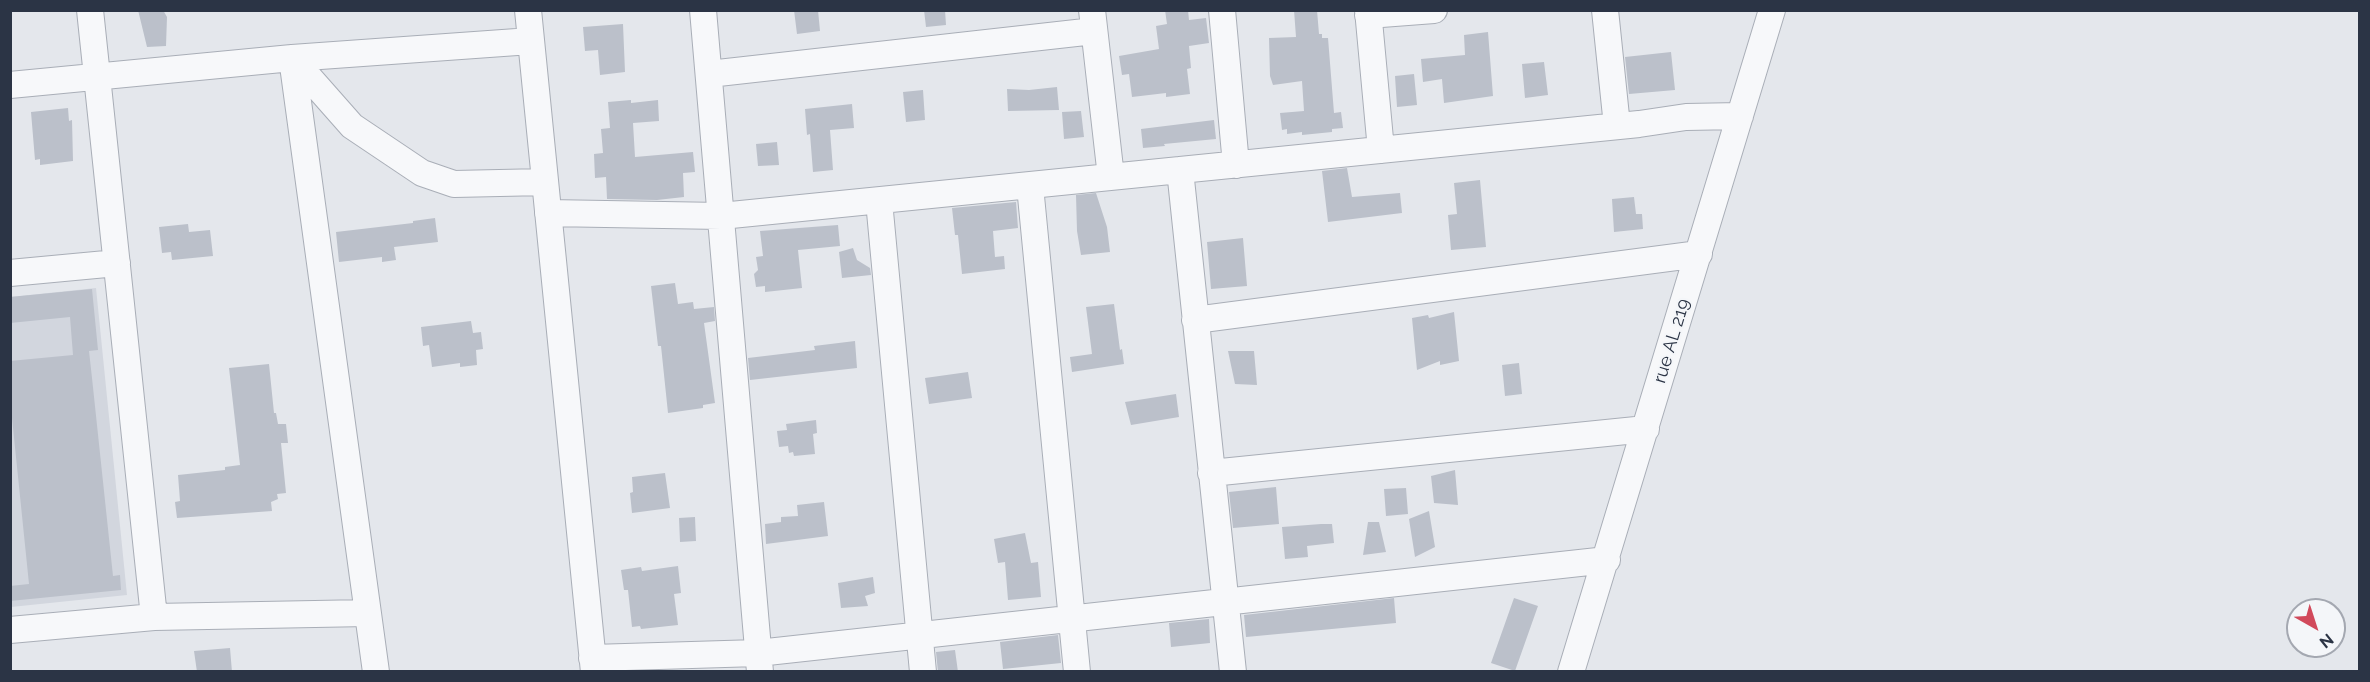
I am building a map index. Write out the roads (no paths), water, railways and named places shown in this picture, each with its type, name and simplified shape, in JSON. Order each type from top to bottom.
[{"type":"street","points":[[90,10],[154,617]]},
{"type":"street","points":[[528,10],[593,665],[759,662]]},
{"type":"street","points":[[703,10],[759,662]]},
{"type":"street","points":[[1222,10],[1236,165]]},
{"type":"street","points":[[1381,150],[1368,13],[1434,10]]},
{"type":"street","points":[[1605,10],[1617,126]]},
{"type":"street","name":"rue AL 219","points":[[1571,672],[1772,10]]},
{"type":"street","points":[[709,74],[1093,21],[1111,177]]},
{"type":"street","points":[[10,85],[292,58],[531,41]]},
{"type":"street","points":[[292,58],[352,126],[422,174],[454,184],[545,182]]},
{"type":"street","points":[[292,58],[376,672]]},
{"type":"street","points":[[548,213],[721,216],[1617,126],[1686,117],[1740,116]]},
{"type":"street","points":[[1180,170],[1233,672]]},
{"type":"street","points":[[1030,186],[1077,672]]},
{"type":"street","points":[[879,201],[923,672]]},
{"type":"street","points":[[1195,320],[1699,255]]},
{"type":"street","points":[[10,273],[117,263]]},
{"type":"street","points":[[1211,473],[1646,429]]},
{"type":"street","points":[[724,672],[759,662],[920,635],[1606,560]]},
{"type":"street","points":[[10,630],[154,617],[368,613]]}]
